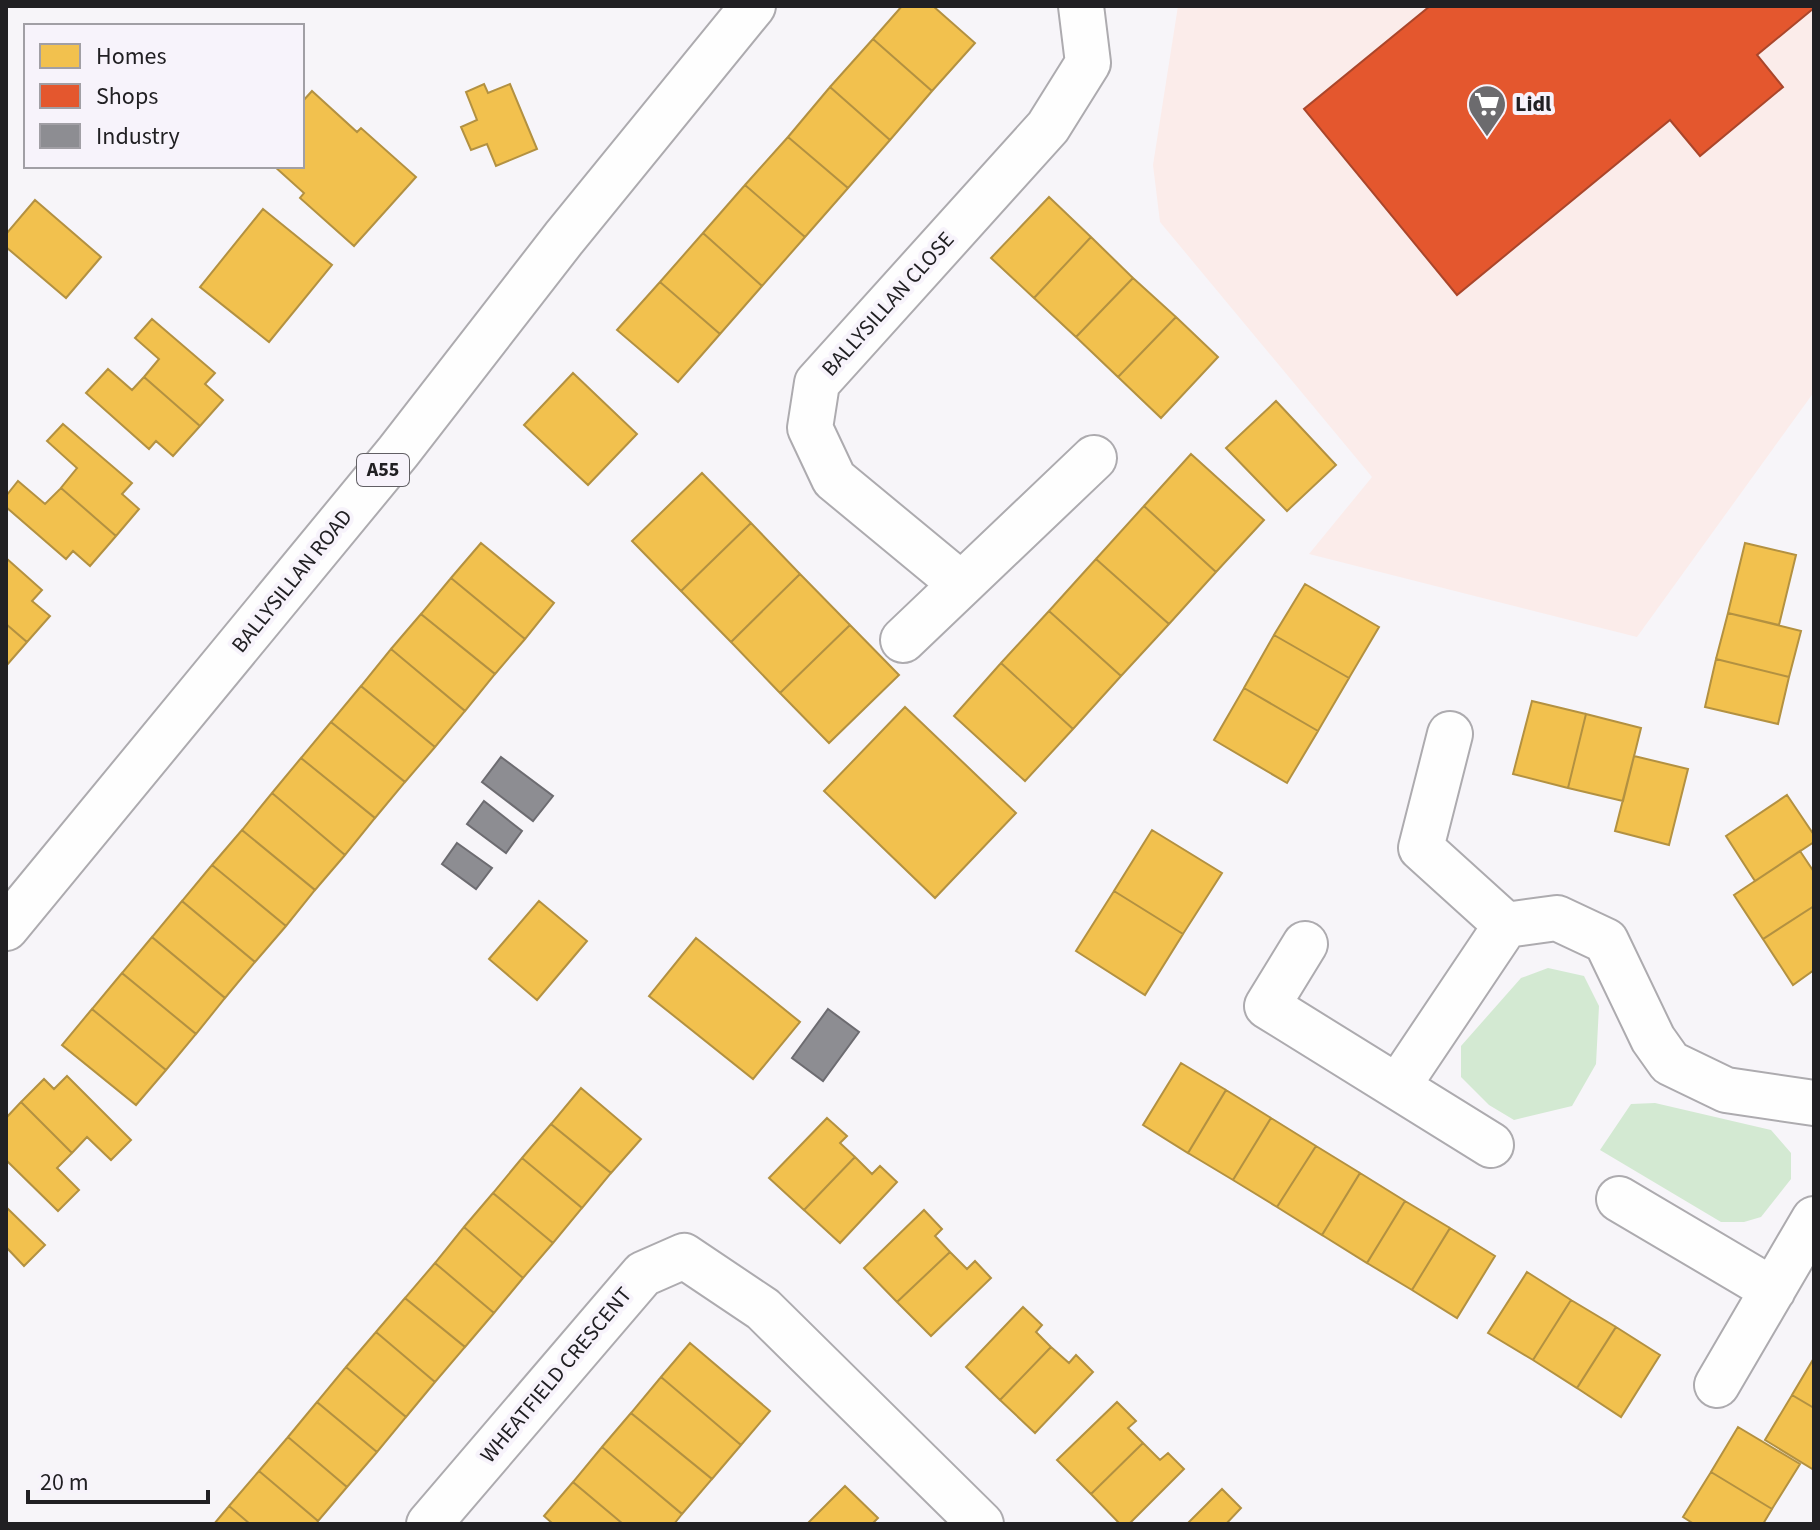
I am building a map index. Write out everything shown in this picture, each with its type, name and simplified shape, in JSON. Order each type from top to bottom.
[{"type":"main road","name":"BALLYSILLAN ROAD","points":[[6,928],[398,452],[564,238],[753,6]]},
{"type":"main road","name":"BALLYSILLAN CLOSE","points":[[961,584],[834,479],[810,428],[817,383],[1048,127],[1088,63],[1081,6]]},
{"type":"main road","points":[[903,640],[1094,458]]},
{"type":"main road","points":[[1450,734],[1421,848],[1506,925]]},
{"type":"main road","points":[[1398,1086],[1506,925],[1557,918],[1606,941],[1653,1039],[1670,1063],[1726,1090],[1814,1103]]},
{"type":"main road","points":[[1305,944],[1267,1006],[1491,1145]]},
{"type":"main road","points":[[1619,1199],[1773,1290]]},
{"type":"main road","points":[[1717,1385],[1814,1219]]},
{"type":"main road","name":"WHEATFIELD CRESCENT","points":[[429,1524],[643,1274],[684,1256],[763,1309],[981,1524]]},
{"type":"shaded area","points":[[1178,6],[1814,6],[1814,392],[1637,637],[1309,554],[1372,477],[1160,222],[1153,165]]},
{"type":"green space","points":[[1548,968],[1584,976],[1599,1006],[1596,1064],[1572,1106],[1514,1120],[1489,1105],[1461,1077],[1461,1046],[1521,978]]},
{"type":"green space","points":[[1655,1103],[1771,1130],[1791,1153],[1791,1179],[1761,1217],[1744,1222],[1721,1222],[1600,1150],[1631,1104]]},
{"type":"building: Homes","points":[[902,6],[933,6],[975,43],[932,91],[873,39]]},
{"type":"building: Homes","points":[[873,39],[932,91],[890,140],[830,87]]},
{"type":"building: Homes","points":[[484,84],[488,93],[510,84],[537,149],[496,166],[487,144],[471,150],[461,127],[477,120],[466,92]]},
{"type":"building: Homes","points":[[830,87],[890,140],[848,188],[788,137]]},
{"type":"building: Homes","points":[[312,91],[357,132],[361,128],[416,177],[354,246],[300,198],[304,193],[276,168],[304,168],[304,100]]},
{"type":"building: Homes","points":[[788,137],[848,188],[805,237],[745,185]]},
{"type":"building: Homes","points":[[745,185],[805,237],[762,286],[703,233]]},
{"type":"building: Homes","points":[[1049,197],[1091,237],[1034,298],[991,258]]},
{"type":"building: Homes","points":[[35,200],[101,257],[66,298],[6,247],[6,234]]},
{"type":"building: Homes","points":[[263,209],[332,265],[269,342],[200,287]]},
{"type":"building: Homes","points":[[703,233],[762,286],[720,334],[660,282]]},
{"type":"building: Homes","points":[[1091,237],[1133,278],[1076,337],[1034,298]]},
{"type":"building: Homes","points":[[1133,278],[1176,317],[1118,377],[1076,337]]},
{"type":"building: Homes","points":[[660,282],[720,334],[678,382],[617,330]]},
{"type":"building: Homes","points":[[1176,317],[1218,357],[1161,418],[1118,377]]},
{"type":"building: Homes","points":[[152,319],[215,373],[205,384],[223,400],[200,426],[144,377],[159,359],[135,338]]},
{"type":"building: Homes","points":[[108,369],[132,390],[144,377],[200,426],[173,456],[156,441],[149,449],[86,393]]},
{"type":"building: Homes","points":[[573,373],[637,434],[588,485],[524,425]]},
{"type":"building: Homes","points":[[1276,401],[1336,465],[1287,511],[1226,448]]},
{"type":"building: Homes","points":[[63,424],[132,483],[122,494],[139,509],[116,536],[61,488],[77,468],[47,441]]},
{"type":"building: Homes","points":[[1191,454],[1264,520],[1216,572],[1144,506]]},
{"type":"building: Homes","points":[[702,473],[751,523],[681,591],[632,541]]},
{"type":"building: Homes","points":[[18,481],[45,504],[61,488],[116,536],[90,566],[73,551],[66,559],[6,507],[6,496]]},
{"type":"building: Homes","points":[[1144,506],[1216,572],[1169,624],[1096,559]]},
{"type":"building: Homes","points":[[751,523],[800,574],[731,642],[681,591]]},
{"type":"building: Homes","points":[[481,543],[554,603],[525,639],[451,578]]},
{"type":"building: Homes","points":[[1745,543],[1796,555],[1779,625],[1728,613]]},
{"type":"building: Homes","points":[[6,558],[42,590],[32,601],[50,616],[27,642],[6,624]]},
{"type":"building: Homes","points":[[1096,559],[1169,624],[1121,676],[1049,611]]},
{"type":"building: Homes","points":[[800,574],[850,625],[780,693],[731,642]]},
{"type":"building: Homes","points":[[451,578],[525,639],[495,674],[421,614]]},
{"type":"building: Homes","points":[[1305,584],[1379,627],[1349,678],[1274,635]]},
{"type":"building: Homes","points":[[1049,611],[1121,676],[1073,729],[1001,663]]},
{"type":"building: Homes","points":[[1728,613],[1801,631],[1789,677],[1716,659]]},
{"type":"building: Homes","points":[[421,614],[495,674],[465,711],[391,649]]},
{"type":"building: Homes","points":[[6,624],[27,642],[6,666]]},
{"type":"building: Homes","points":[[850,625],[899,675],[829,743],[780,693]]},
{"type":"building: Homes","points":[[1274,635],[1349,678],[1318,731],[1244,688]]},
{"type":"building: Homes","points":[[391,649],[465,711],[435,747],[361,686]]},
{"type":"building: Homes","points":[[1716,659],[1789,677],[1778,724],[1705,707]]},
{"type":"building: Homes","points":[[1001,663],[1073,729],[1025,781],[954,716]]},
{"type":"building: Homes","points":[[361,686],[435,747],[405,782],[331,722]]},
{"type":"building: Homes","points":[[1244,688],[1318,731],[1287,783],[1214,740]]},
{"type":"building: Homes","points":[[1532,701],[1586,714],[1568,788],[1513,774]]},
{"type":"building: Homes","points":[[905,707],[1016,813],[935,898],[824,791]]},
{"type":"building: Homes","points":[[1586,714],[1641,728],[1623,801],[1568,788]]},
{"type":"building: Homes","points":[[331,722],[405,782],[375,818],[301,758]]},
{"type":"building: Homes","points":[[1634,756],[1688,769],[1669,845],[1615,831]]},
{"type":"building: Homes","points":[[301,758],[375,818],[345,855],[272,793]]},
{"type":"building: Homes","points":[[272,793],[345,855],[315,890],[242,830]]},
{"type":"building: Homes","points":[[1787,795],[1814,835],[1814,842],[1755,881],[1726,836]]},
{"type":"building: Homes","points":[[242,830],[315,890],[286,926],[212,865]]},
{"type":"building: Homes","points":[[1152,830],[1222,873],[1183,934],[1114,891]]},
{"type":"building: Homes","points":[[1800,851],[1814,872],[1814,906],[1763,939],[1734,895]]},
{"type":"building: Homes","points":[[212,865],[286,926],[255,962],[182,901]]},
{"type":"building: Homes","points":[[1114,891],[1183,934],[1145,995],[1076,951]]},
{"type":"building: Homes","points":[[182,901],[255,962],[225,998],[152,937]]},
{"type":"building: Homes","points":[[539,901],[587,941],[537,1000],[489,959]]},
{"type":"building: Homes","points":[[1814,906],[1814,970],[1793,985],[1763,939]]},
{"type":"building: Homes","points":[[152,937],[225,998],[196,1034],[122,973]]},
{"type":"building: Homes","points":[[696,938],[800,1022],[753,1079],[649,996]]},
{"type":"building: Homes","points":[[122,973],[196,1034],[166,1070],[92,1009]]},
{"type":"building: Homes","points":[[92,1009],[166,1070],[136,1105],[62,1045]]},
{"type":"building: Homes","points":[[1181,1063],[1226,1090],[1188,1153],[1143,1125]]},
{"type":"building: Homes","points":[[67,1076],[131,1140],[111,1160],[87,1137],[72,1153],[21,1102],[44,1079],[54,1089]]},
{"type":"building: Homes","points":[[581,1088],[641,1139],[611,1173],[551,1124]]},
{"type":"building: Homes","points":[[1226,1090],[1271,1118],[1233,1180],[1188,1153]]},
{"type":"building: Homes","points":[[21,1102],[72,1153],[57,1168],[79,1190],[58,1211],[6,1160],[6,1118]]},
{"type":"building: Homes","points":[[827,1118],[847,1136],[840,1143],[855,1157],[804,1210],[769,1178]]},
{"type":"building: Homes","points":[[1271,1118],[1316,1146],[1277,1207],[1233,1180]]},
{"type":"building: Homes","points":[[551,1124],[611,1173],[582,1208],[522,1158]]},
{"type":"building: Homes","points":[[1316,1146],[1360,1173],[1322,1235],[1277,1207]]},
{"type":"building: Homes","points":[[855,1157],[872,1174],[880,1166],[897,1182],[840,1243],[804,1210]]},
{"type":"building: Homes","points":[[522,1158],[582,1208],[553,1243],[493,1193]]},
{"type":"building: Homes","points":[[1360,1173],[1405,1201],[1367,1263],[1322,1235]]},
{"type":"building: Homes","points":[[493,1193],[553,1243],[523,1278],[464,1227]]},
{"type":"building: Homes","points":[[1405,1201],[1450,1228],[1412,1290],[1367,1263]]},
{"type":"building: Homes","points":[[6,1207],[45,1245],[24,1266],[6,1247]]},
{"type":"building: Homes","points":[[924,1210],[942,1229],[935,1236],[950,1252],[897,1302],[864,1268]]},
{"type":"building: Homes","points":[[464,1227],[523,1278],[494,1313],[435,1263]]},
{"type":"building: Homes","points":[[1450,1228],[1495,1256],[1457,1318],[1412,1290]]},
{"type":"building: Homes","points":[[950,1252],[967,1269],[975,1261],[991,1278],[931,1336],[897,1302]]},
{"type":"building: Homes","points":[[435,1263],[494,1313],[465,1347],[405,1298]]},
{"type":"building: Homes","points":[[1527,1272],[1571,1300],[1533,1360],[1488,1333]]},
{"type":"building: Homes","points":[[405,1298],[465,1347],[435,1382],[376,1332]]},
{"type":"building: Homes","points":[[1571,1300],[1616,1327],[1577,1388],[1533,1360]]},
{"type":"building: Homes","points":[[1023,1307],[1042,1325],[1036,1332],[1051,1347],[1000,1400],[966,1367]]},
{"type":"building: Homes","points":[[1616,1327],[1660,1355],[1621,1417],[1577,1388]]},
{"type":"building: Homes","points":[[376,1332],[435,1382],[406,1417],[346,1367]]},
{"type":"building: Homes","points":[[690,1343],[770,1411],[741,1445],[661,1377]]},
{"type":"building: Homes","points":[[1051,1347],[1069,1363],[1076,1355],[1093,1372],[1035,1433],[1000,1400]]},
{"type":"building: Homes","points":[[1814,1358],[1814,1408],[1792,1395]]},
{"type":"building: Homes","points":[[346,1367],[406,1417],[377,1452],[317,1402]]},
{"type":"building: Homes","points":[[661,1377],[741,1445],[712,1479],[631,1413]]},
{"type":"building: Homes","points":[[1792,1395],[1814,1408],[1814,1470],[1765,1440]]},
{"type":"building: Homes","points":[[317,1402],[377,1452],[347,1487],[288,1437]]},
{"type":"building: Homes","points":[[1117,1402],[1136,1421],[1128,1428],[1143,1443],[1091,1494],[1057,1460]]},
{"type":"building: Homes","points":[[631,1413],[712,1479],[682,1514],[602,1447]]},
{"type":"building: Homes","points":[[1738,1427],[1800,1464],[1772,1509],[1711,1472]]},
{"type":"building: Homes","points":[[288,1437],[347,1487],[318,1521],[259,1471]]},
{"type":"building: Homes","points":[[1143,1443],[1160,1460],[1168,1453],[1184,1469],[1129,1524],[1120,1524],[1091,1494]]},
{"type":"building: Homes","points":[[602,1447],[682,1514],[674,1524],[623,1524],[573,1482]]},
{"type":"building: Homes","points":[[259,1471],[318,1521],[316,1524],[250,1524],[229,1506]]},
{"type":"building: Homes","points":[[1711,1472],[1772,1509],[1763,1524],[1694,1524],[1683,1517]]},
{"type":"building: Homes","points":[[573,1482],[623,1524],[553,1524],[544,1516]]},
{"type":"building: Homes","points":[[845,1486],[878,1518],[872,1524],[807,1524]]},
{"type":"building: Homes","points":[[1222,1489],[1241,1508],[1226,1524],[1187,1524]]},
{"type":"building: Homes","points":[[229,1506],[250,1524],[214,1524]]},
{"type":"building: Shops","name":"Lidl","points":[[1430,6],[1814,8],[1757,55],[1783,87],[1700,156],[1670,120],[1457,295],[1304,109]]},
{"type":"building: Industry","points":[[501,757],[553,796],[533,821],[482,782]]},
{"type":"building: Industry","points":[[484,801],[522,831],[506,853],[467,824]]},
{"type":"building: Industry","points":[[457,843],[492,868],[476,889],[442,864]]},
{"type":"building: Industry","points":[[828,1009],[859,1032],[823,1081],[792,1058]]},
{"type":"place","name":"Lidl","points":[[1487,138]]}]
